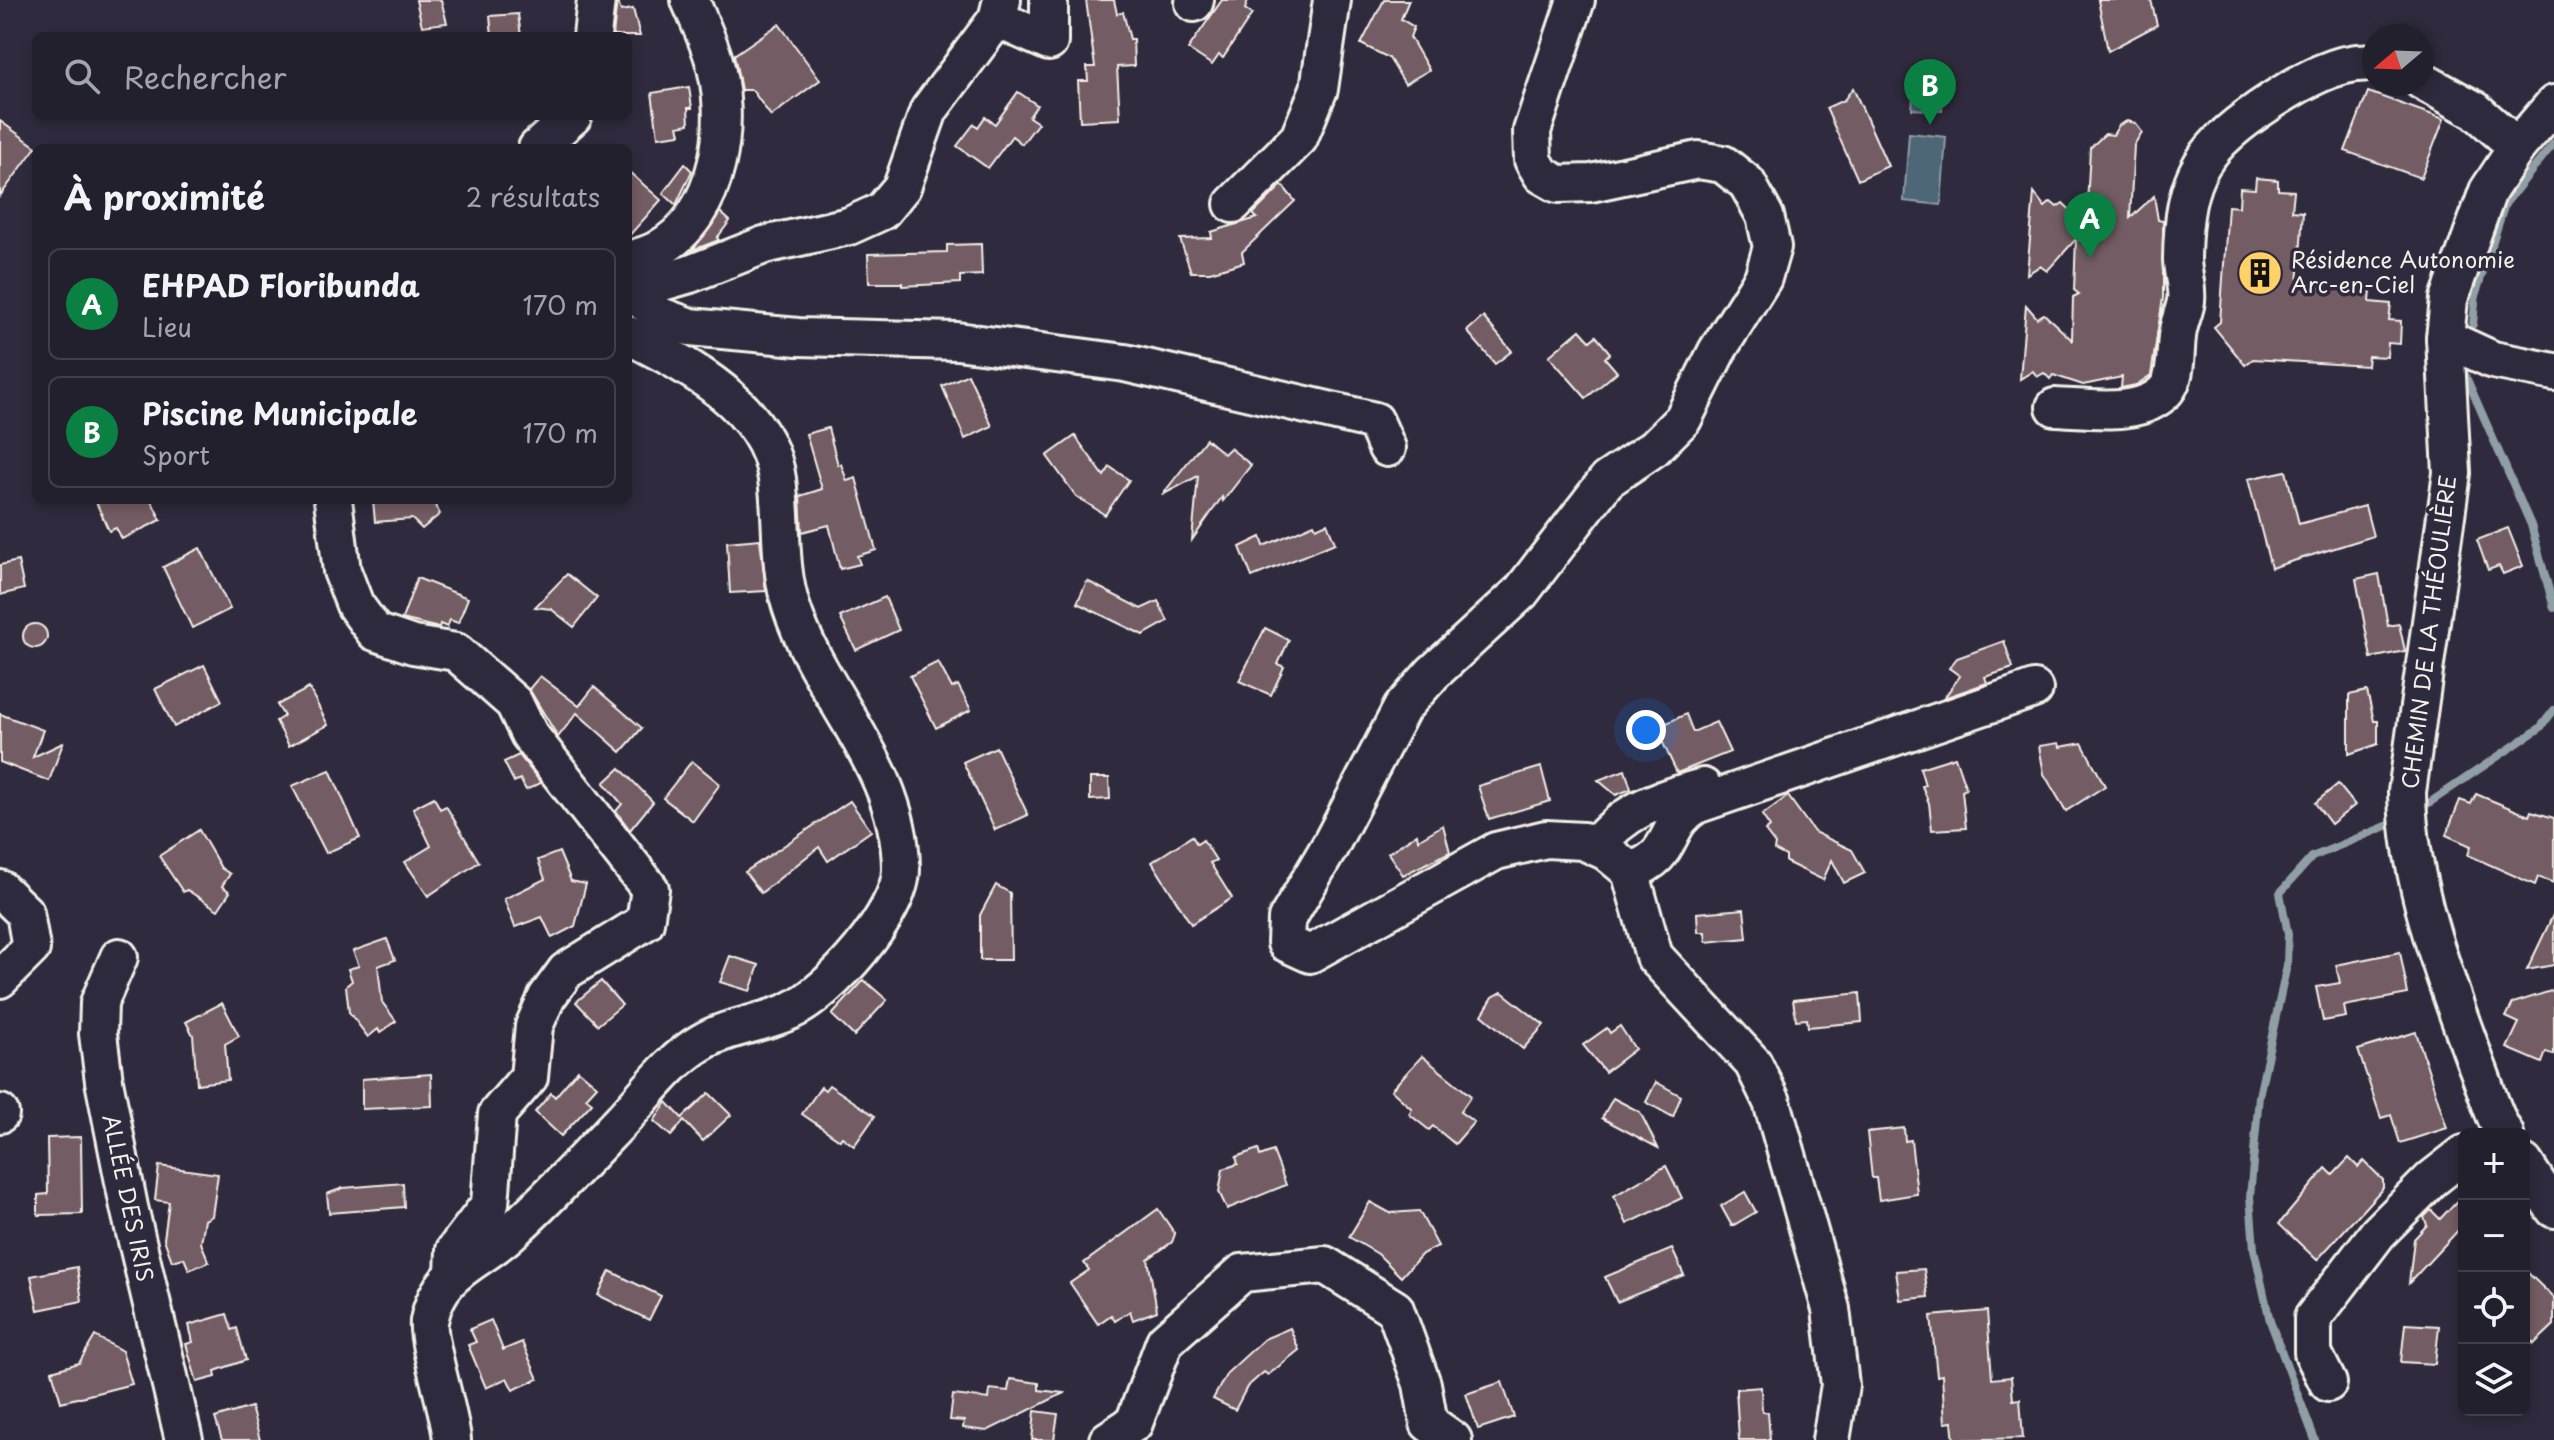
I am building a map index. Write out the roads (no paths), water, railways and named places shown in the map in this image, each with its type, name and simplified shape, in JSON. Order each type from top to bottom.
[{"type":"street","points":[[592,32],[596,0]]},
{"type":"street","points":[[632,278],[657,250],[684,228],[711,184],[723,130],[714,60],[690,0]]},
{"type":"street","points":[[632,281],[690,274],[764,245],[849,226],[882,211],[902,187],[929,110],[999,10],[1049,42],[1049,0]]},
{"type":"street","points":[[1233,204],[1299,138],[1319,89],[1332,0]]},
{"type":"street","points":[[1576,0],[1532,131],[1533,160],[1542,175],[1558,184],[1591,183],[1698,160],[1723,164],[1747,183],[1765,216],[1772,247],[1763,278],[1717,351],[1683,419],[1654,448],[1607,480],[1521,592],[1433,673],[1402,708],[1330,846],[1287,919],[1286,943],[1310,954],[1496,851],[1546,839],[1583,841],[1596,846],[1630,871],[1654,956],[1753,1063],[1772,1102],[1831,1309],[1840,1385],[1831,1440]]},
{"type":"street","points":[[2055,407],[2121,409],[2143,404],[2166,390],[2173,375],[2178,326],[2186,300],[2182,261],[2191,183],[2203,158],[2230,130],[2292,88],[2343,66],[2362,64]]},
{"type":"street","points":[[2434,88],[2475,110],[2517,147]]},
{"type":"street","name":"CHEMIN DE LA THÉOULIÈRE","points":[[2497,1128],[2446,984],[2408,822],[2407,792],[2452,473],[2445,338],[2449,299],[2488,191],[2517,147],[2554,104]]},
{"type":"street","points":[[542,144],[568,120]]},
{"type":"street","points":[[632,284],[660,316],[690,327],[798,337],[957,341],[1125,363],[1375,421],[1387,448]]},
{"type":"street","points":[[452,1440],[429,1323],[446,1279],[507,1236],[665,1072],[702,1042],[792,1011],[812,997],[860,950],[885,914],[902,871],[890,795],[797,623],[781,574],[783,543],[777,476],[770,454],[758,432],[718,386],[676,359],[632,337]]},
{"type":"street","points":[[2445,338],[2493,360],[2554,372]]},
{"type":"street","points":[[334,504],[342,571],[355,605],[375,632],[413,645],[456,652],[514,703],[529,734],[650,889],[645,922],[566,971],[547,997],[534,1026],[529,1077],[497,1114],[490,1204],[455,1250],[454,1273]]},
{"type":"street","points":[[1630,871],[1646,866],[1663,853],[1679,815],[1696,805],[2034,689]]},
{"type":"street","points":[[1596,846],[1616,821],[1654,802],[1746,774],[1943,705]]},
{"type":"street","points":[[0,889],[25,913],[31,948],[0,979]]},
{"type":"street","name":"ALLÉE DES IRIS","points":[[119,957],[99,1003],[98,1034],[104,1081],[135,1238],[184,1440]]},
{"type":"street","points":[[2328,1383],[2313,1353],[2313,1318],[2378,1233],[2432,1179],[2458,1159]]},
{"type":"street","points":[[2530,1172],[2554,1209]]},
{"type":"street","points":[[1108,1440],[1134,1423],[1165,1341],[1242,1273],[1325,1265],[1395,1309],[1441,1432]]},
{"type":"water","points":[[1915,73],[1944,75],[1942,111],[1912,109]]},
{"type":"water","points":[[1909,133],[1946,137],[1941,205],[1904,201]]},
{"type":"waterway","points":[[2473,324],[2476,293],[2505,204],[2554,143]]},
{"type":"waterway","points":[[2463,370],[2531,525],[2554,608]]},
{"type":"waterway","points":[[2426,805],[2540,728],[2554,710]]},
{"type":"waterway","points":[[2315,1440],[2270,1321],[2254,1249],[2250,1197],[2259,1096],[2287,965],[2288,934],[2280,893],[2312,857],[2389,825]]},
{"type":"place","name":"Piscine Municipale","points":[[1930,125]]},
{"type":"place","name":"EHPAD Floribunda","points":[[2090,258]]},
{"type":"place","name":"Résidence Autonomie Arc-en-Ciel","points":[[2260,273]]}]
